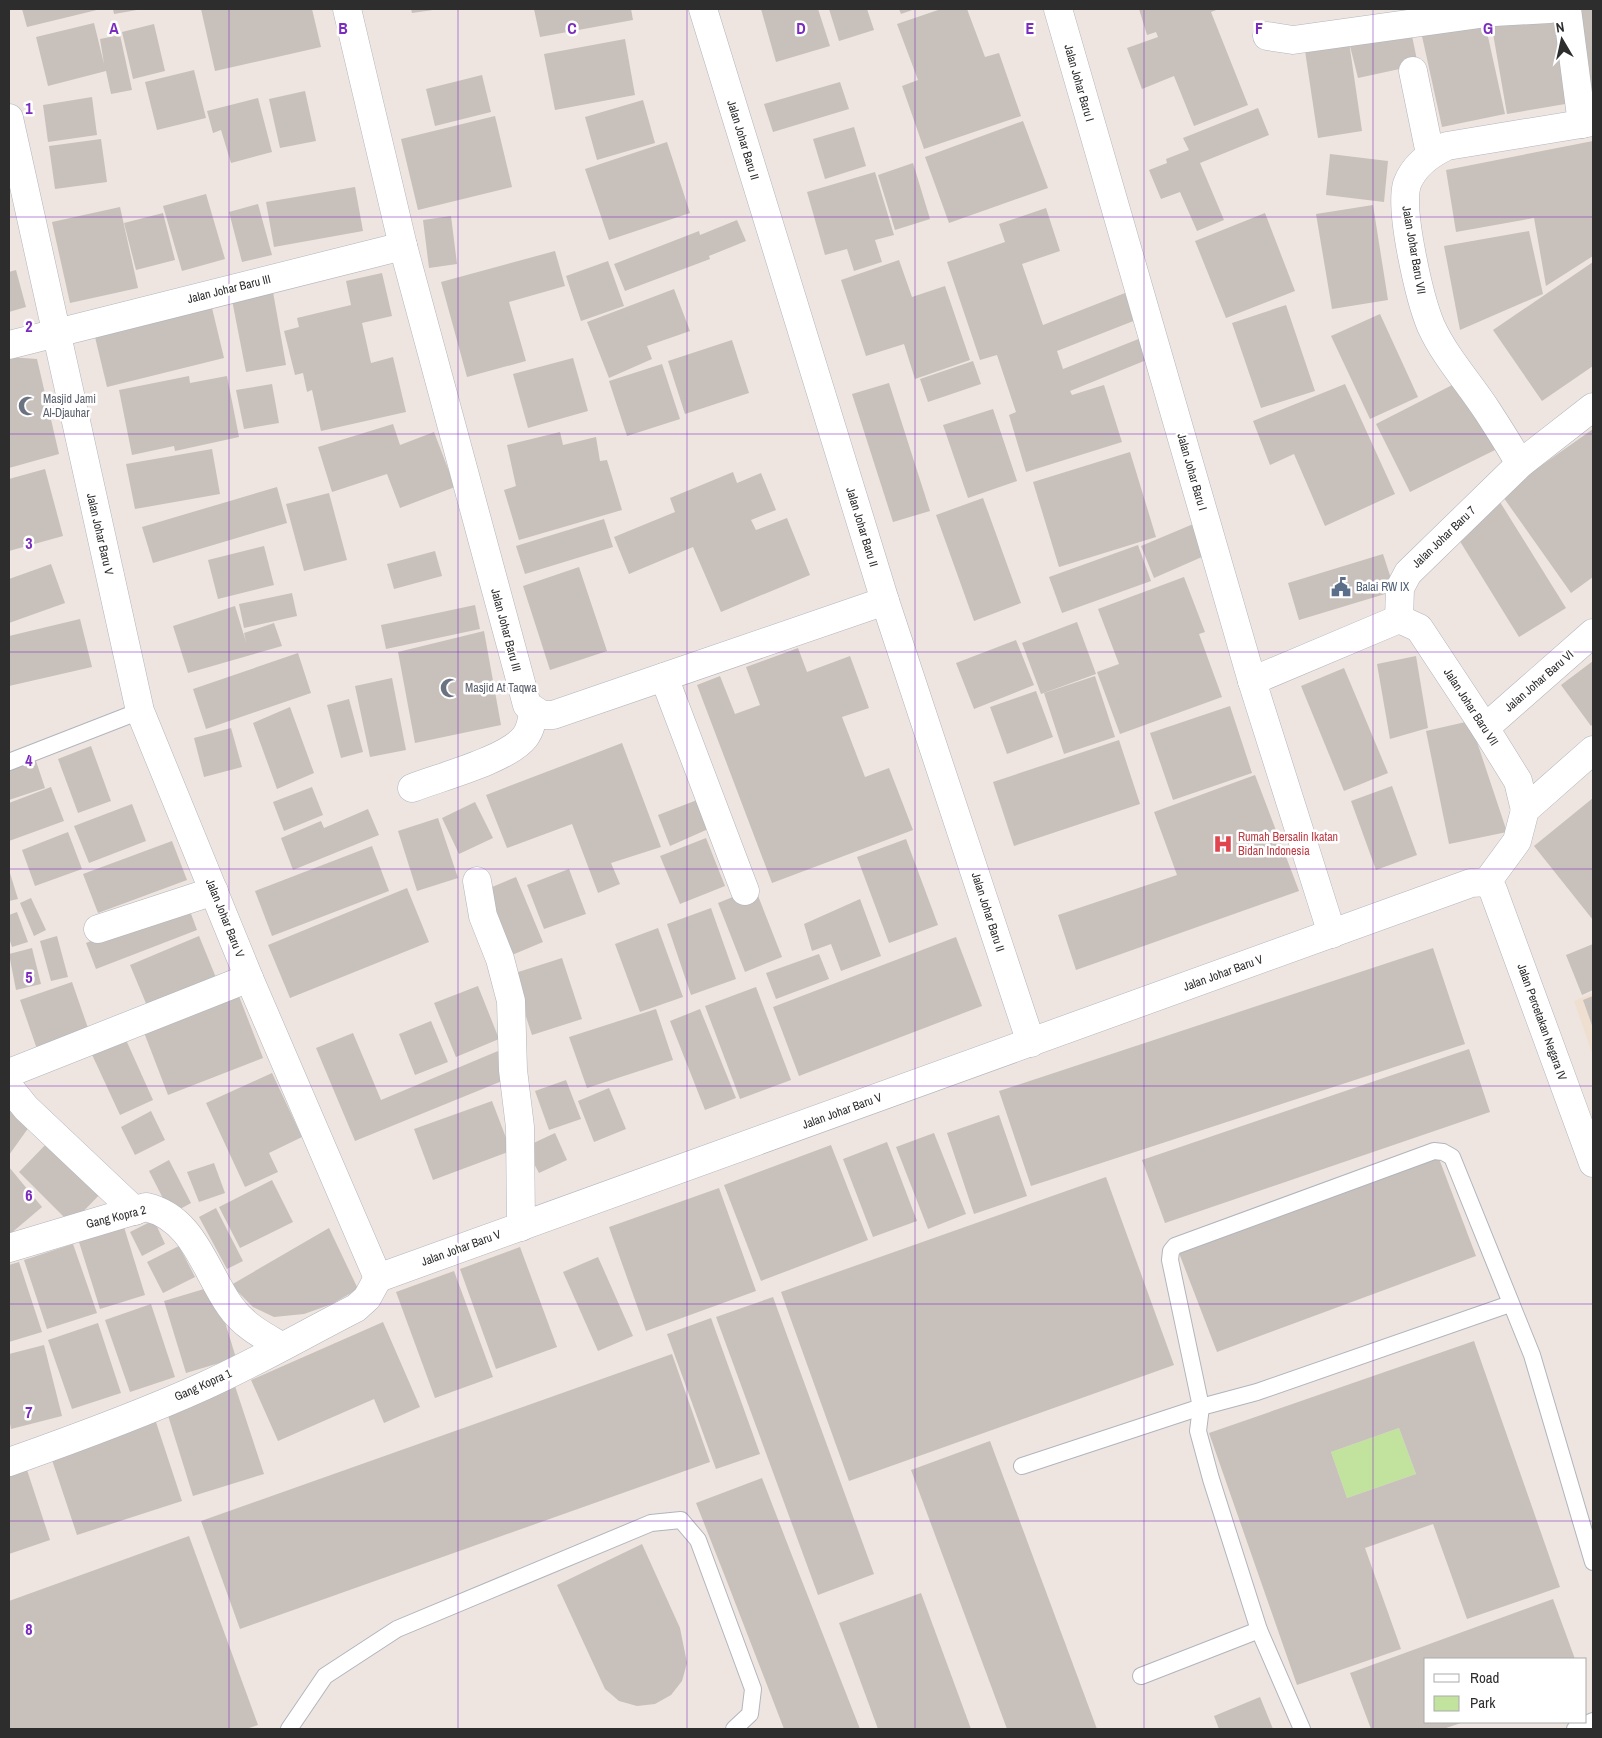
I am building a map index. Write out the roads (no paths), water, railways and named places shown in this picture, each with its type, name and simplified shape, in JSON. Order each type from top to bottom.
[{"type":"street","name":"Jalan Johar Baru III","points":[[348,9],[403,246],[524,699],[533,711]]},
{"type":"street","name":"Jalan Johar Baru II","points":[[703,9],[885,601],[1031,1042]]},
{"type":"street","name":"Jalan Johar Baru I","points":[[1058,9],[1252,681],[1332,934]]},
{"type":"street","points":[[1267,36],[1294,40],[1494,12],[1550,9]]},
{"type":"street","points":[[1567,9],[1588,123]]},
{"type":"street","points":[[1413,71],[1430,154]]},
{"type":"street","name":"Jalan Johar Baru V","points":[[9,118],[140,711],[249,978],[378,1278],[1471,883],[1487,882]]},
{"type":"street","name":"Jalan Johar Baru VII","points":[[1520,464],[1431,326],[1418,282],[1405,202],[1408,184],[1418,166],[1430,154],[1447,146],[1588,123]]},
{"type":"street","name":"Jalan Johar Baru III","points":[[56,333],[403,246]]},
{"type":"street","points":[[9,345],[56,333]]},
{"type":"street","name":"Jalan Johar Baru 7","points":[[1399,618],[1400,588],[1408,572],[1520,464],[1593,407]]},
{"type":"street","points":[[412,788],[497,757],[516,746],[531,728],[533,711],[542,716],[553,715],[885,601]]},
{"type":"street","points":[[1252,681],[1399,618]]},
{"type":"street","name":"Jalan Johar Baru VII","points":[[1399,618],[1419,628],[1485,728],[1518,780],[1525,810]]},
{"type":"street","name":"Jalan Johar Baru VI","points":[[1485,728],[1593,634]]},
{"type":"street","points":[[664,678],[745,891]]},
{"type":"street","points":[[1487,882],[1517,842],[1525,810],[1593,750]]},
{"type":"street","points":[[477,881],[483,916],[500,959],[511,1001],[513,1070],[520,1127],[521,1227]]},
{"type":"street","name":"Jalan Percetakan Negara IV","points":[[1487,882],[1493,890],[1593,1163]]},
{"type":"street","points":[[98,928],[214,891]]},
{"type":"street","points":[[9,1073],[249,978]]},
{"type":"street","points":[[9,1086],[26,1108],[135,1211]]},
{"type":"street","name":"Gang Kopra 2","points":[[9,1248],[146,1207],[163,1211],[194,1242],[230,1306],[248,1327],[282,1346]]},
{"type":"street","name":"Gang Kopra 1","points":[[9,1462],[76,1438],[202,1387],[251,1364],[356,1308],[367,1298],[378,1278]]},
{"type":"lane","points":[[9,762],[140,711]]},
{"type":"lane","points":[[1302,1729],[1259,1630],[1198,1431],[1201,1407],[1170,1260],[1171,1251],[1175,1246],[1434,1151],[1443,1152],[1452,1157],[1532,1355],[1593,1562]]},
{"type":"lane","points":[[1022,1466],[1201,1407],[1257,1392],[1510,1304]]},
{"type":"lane","points":[[289,1729],[325,1676],[397,1629],[651,1523],[681,1520],[698,1540],[753,1689],[750,1714],[734,1729]]},
{"type":"lane","points":[[1141,1676],[1259,1630]]},
{"type":"lane","points":[[1575,1729],[1593,1721]]},
{"type":"place","name":"Masjid Jami Al-Djauhar","points":[[28,406]]},
{"type":"place","name":"Balai RW IX","points":[[1341,587]]},
{"type":"place","name":"Masjid At Taqwa","points":[[450,688]]},
{"type":"place","name":"Rumah Bersalin Ikatan Bidan Indonesia","points":[[1223,844]]}]
